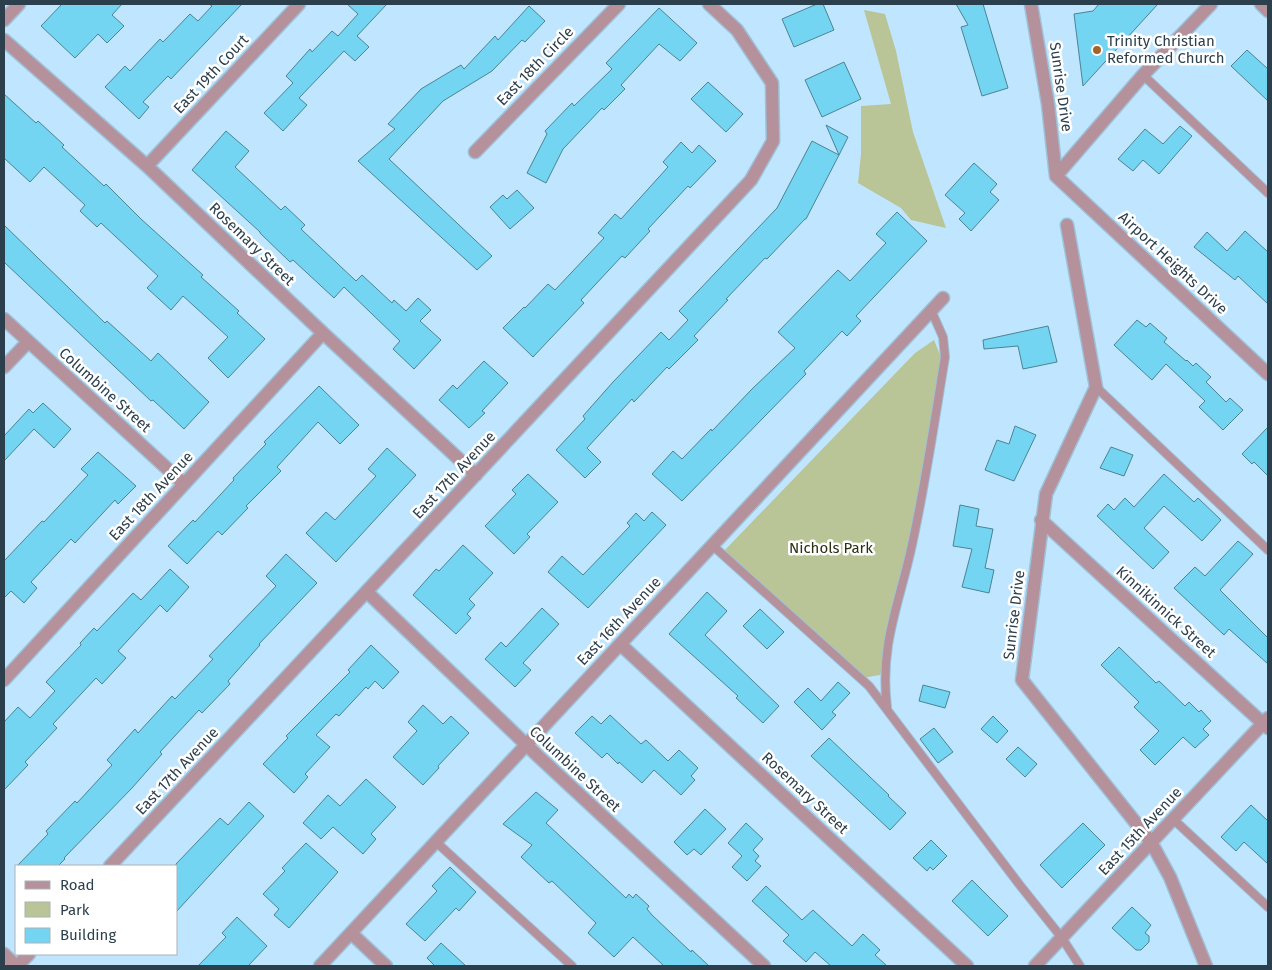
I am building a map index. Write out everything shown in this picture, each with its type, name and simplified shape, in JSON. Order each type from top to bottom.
[{"type":"street","points":[[4,20],[19,4]]},
{"type":"street","name":"East 19th Court","points":[[147,166],[298,4]]},
{"type":"street","name":"East 18th Circle","points":[[475,152],[619,4]]},
{"type":"street","name":"East 17th Avenue","points":[[111,865],[751,180],[773,140],[772,83],[737,30],[709,4]]},
{"type":"street","name":"Sunrise Drive","points":[[1031,4],[1048,104],[1056,176]]},
{"type":"street","points":[[1056,176],[1143,75],[1210,4]]},
{"type":"street","points":[[1261,4],[1268,11]]},
{"type":"street","name":"Rosemary Street","points":[[4,40],[147,166],[476,475]]},
{"type":"street","name":"Airport Heights Drive","points":[[1056,176],[1268,374]]},
{"type":"street","points":[[1066,225],[1096,387]]},
{"type":"street","name":"East 16th Avenue","points":[[320,966],[943,298]]},
{"type":"street","name":"Columbine Street","points":[[4,320],[184,484]]},
{"type":"street","name":"East 18th Avenue","points":[[4,680],[323,333]]},
{"type":"street","points":[[4,368],[28,342]]},
{"type":"street","name":"Sunrise Drive","points":[[1096,387],[1046,494],[1041,520],[1022,680],[1151,842],[1170,877],[1206,966]]},
{"type":"street","name":"Kinnikinnick Street","points":[[1041,520],[1266,723]]},
{"type":"street","name":"Columbine Street","points":[[367,592],[526,745],[764,966]]},
{"type":"street","name":"Rosemary Street","points":[[620,644],[967,966]]},
{"type":"street","name":"East 15th Avenue","points":[[1035,966],[1266,723]]},
{"type":"street","points":[[351,933],[386,966]]},
{"type":"street","points":[[4,954],[17,966],[28,955]]},
{"type":"lane","points":[[1143,75],[1268,193]]},
{"type":"lane","points":[[887,709],[884,686],[887,642],[913,542],[945,357],[943,336],[931,310]]},
{"type":"lane","points":[[1096,387],[1268,550]]},
{"type":"lane","points":[[712,545],[869,686],[1062,938],[1080,966]]},
{"type":"lane","points":[[1173,819],[1268,907]]},
{"type":"lane","points":[[436,842],[572,966]]},
{"type":"green space","points":[[864,10],[885,14],[896,51],[913,132],[946,228],[911,220],[901,208],[858,183],[861,154],[861,106],[891,104]]},
{"type":"green space","name":"Nichols Park","points":[[934,340],[943,362],[890,655],[880,675],[862,678],[772,598],[725,550],[915,353]]},
{"type":"building","points":[[62,4],[122,4],[112,15],[124,26],[107,43],[98,34],[75,58],[41,26]]},
{"type":"building","points":[[209,4],[242,4],[171,79],[168,76],[143,102],[149,107],[139,119],[105,87],[125,66],[130,71],[160,39],[163,42],[190,14],[198,21],[212,6]]},
{"type":"building","points":[[347,4],[387,4],[357,36],[369,47],[355,61],[344,51],[299,98],[307,105],[283,131],[264,113],[293,83],[286,76],[310,49],[312,52],[332,31],[338,36],[358,14]]},
{"type":"building","points":[[817,4],[823,4],[834,30],[794,47],[782,19]]},
{"type":"building","points":[[956,4],[983,4],[1008,88],[982,96],[961,27],[968,25]]},
{"type":"building","name":"Trinity Christian Reformed Church","points":[[1099,4],[1158,4],[1083,86],[1074,14],[1093,11]]},
{"type":"building","points":[[529,6],[545,21],[525,42],[522,40],[492,71],[443,101],[389,159],[492,256],[477,270],[358,161],[395,129],[388,124],[421,89],[461,65],[464,69],[495,36],[498,40]]},
{"type":"building","points":[[659,8],[697,43],[680,61],[659,44],[621,85],[625,89],[604,110],[602,108],[563,149],[546,183],[527,173],[547,134],[545,131],[572,103],[574,106],[612,69],[606,63]]},
{"type":"building","points":[[1247,50],[1268,69],[1268,101],[1231,66]]},
{"type":"building","points":[[844,62],[861,99],[822,117],[805,80]]},
{"type":"building","points":[[708,82],[743,114],[726,132],[691,99]]},
{"type":"building","points":[[4,94],[36,123],[38,121],[64,145],[62,147],[104,186],[106,184],[141,219],[203,275],[201,277],[239,311],[237,313],[265,339],[228,378],[208,358],[228,337],[183,296],[171,310],[147,288],[158,276],[101,223],[97,227],[80,211],[85,205],[44,167],[30,182],[4,158]]},
{"type":"building","points":[[826,125],[848,137],[839,155]]},
{"type":"building","points":[[1180,126],[1192,136],[1159,174],[1143,160],[1133,171],[1118,159],[1145,129],[1163,144]]},
{"type":"building","points":[[226,131],[249,151],[235,167],[281,210],[285,206],[305,225],[301,229],[356,281],[362,275],[392,303],[394,300],[406,311],[418,298],[431,310],[420,321],[441,340],[414,369],[393,349],[400,341],[344,287],[334,298],[293,260],[290,262],[192,170]]},
{"type":"building","points":[[812,141],[839,155],[806,219],[726,299],[728,300],[694,336],[698,340],[669,369],[667,367],[634,402],[632,399],[587,448],[601,462],[585,478],[556,450],[585,419],[583,416],[613,382],[661,332],[669,340],[688,320],[679,311],[777,208]]},
{"type":"building","points":[[681,142],[692,153],[699,145],[716,161],[690,188],[688,186],[648,229],[650,231],[625,258],[622,256],[581,300],[584,303],[533,357],[503,328],[548,284],[555,290],[604,238],[598,233],[615,214],[621,219],[668,167],[663,162]]},
{"type":"building","points":[[974,163],[997,184],[990,192],[999,200],[971,231],[959,219],[965,213],[945,195]]},
{"type":"building","points":[[517,190],[534,208],[510,229],[490,207],[503,195],[507,199]]},
{"type":"building","points":[[897,212],[927,241],[856,316],[861,321],[847,336],[842,331],[804,371],[806,374],[682,501],[652,474],[673,451],[682,459],[795,348],[778,332],[838,270],[850,281],[886,243],[876,234]]},
{"type":"building","points":[[4,225],[105,323],[107,321],[151,361],[158,353],[209,402],[184,429],[153,400],[151,401],[4,262]]},
{"type":"building","points":[[1245,231],[1268,252],[1268,304],[1238,276],[1235,280],[1194,247],[1207,232],[1227,251]]},
{"type":"building","points":[[1137,320],[1146,327],[1150,323],[1167,338],[1164,342],[1193,366],[1196,363],[1211,377],[1206,382],[1226,402],[1230,398],[1243,410],[1223,430],[1199,407],[1205,401],[1166,364],[1152,380],[1114,345]]},
{"type":"building","points":[[1048,326],[1057,362],[1023,369],[1018,346],[984,349],[983,340]]},
{"type":"building","points":[[484,361],[508,383],[482,411],[485,413],[469,428],[439,400],[453,385],[457,389]]},
{"type":"building","points":[[319,386],[359,425],[340,444],[318,422],[277,467],[281,471],[246,506],[248,508],[222,535],[218,531],[187,564],[168,546],[193,520],[195,522],[234,480],[233,478],[266,444],[264,442]]},
{"type":"building","points":[[43,403],[71,429],[54,448],[34,429],[4,461],[4,436],[29,409],[33,413]]},
{"type":"building","points":[[1015,426],[1036,435],[1014,481],[985,470],[997,440],[1009,444]]},
{"type":"building","points":[[1268,427],[1268,476],[1254,462],[1252,464],[1242,454]]},
{"type":"building","points":[[1111,447],[1133,455],[1124,476],[1100,468]]},
{"type":"building","points":[[387,448],[416,475],[336,562],[306,533],[326,512],[335,520],[376,476],[368,469]]},
{"type":"building","points":[[98,452],[136,486],[118,504],[115,500],[75,543],[71,539],[31,582],[37,588],[24,603],[11,591],[4,598],[4,561],[88,475],[81,469]]},
{"type":"building","points":[[528,474],[558,502],[527,534],[530,537],[514,554],[485,526],[516,494],[512,490]]},
{"type":"building","points":[[1164,474],[1194,502],[1198,498],[1221,520],[1202,541],[1164,506],[1144,528],[1169,552],[1153,569],[1097,516],[1108,504],[1114,510],[1125,498],[1134,507]]},
{"type":"building","points":[[960,505],[979,509],[976,526],[993,529],[985,568],[994,570],[989,593],[962,587],[972,549],[953,546]]},
{"type":"building","points":[[652,512],[666,525],[588,608],[548,572],[562,556],[583,575],[630,526],[627,523],[636,513],[644,521]]},
{"type":"building","points":[[1238,541],[1253,554],[1220,590],[1268,638],[1268,664],[1229,629],[1224,635],[1174,588],[1195,567],[1205,576]]},
{"type":"building","points":[[463,545],[493,573],[469,599],[475,605],[467,614],[471,618],[456,634],[413,595],[436,569],[439,571]]},
{"type":"building","points":[[286,554],[317,583],[259,644],[228,681],[230,684],[202,713],[199,710],[160,752],[162,754],[132,788],[59,865],[18,865],[48,834],[46,831],[75,801],[77,803],[112,765],[107,760],[135,729],[138,733],[172,696],[175,699],[213,659],[209,656],[276,586],[266,576]]},
{"type":"building","points":[[170,569],[189,587],[167,612],[160,605],[118,651],[126,658],[102,684],[96,678],[53,724],[57,728],[25,762],[28,765],[4,790],[4,722],[18,707],[30,718],[55,691],[46,682],[81,645],[80,643],[94,628],[97,631],[133,593],[141,600]]},
{"type":"building","points":[[707,592],[727,611],[705,635],[779,706],[763,723],[736,698],[738,696],[669,634]]},
{"type":"building","points":[[542,608],[559,624],[523,663],[531,670],[515,687],[485,659],[501,642],[506,647]]},
{"type":"building","points":[[760,609],[784,632],[767,649],[743,626]]},
{"type":"building","points":[[371,645],[399,672],[383,689],[375,681],[368,689],[366,687],[339,716],[336,714],[316,735],[330,747],[305,774],[308,777],[294,793],[263,764],[288,738],[286,736],[350,672],[348,670]]},
{"type":"building","points":[[1119,647],[1156,683],[1159,681],[1185,706],[1189,702],[1199,712],[1201,710],[1211,721],[1203,729],[1209,735],[1195,748],[1183,737],[1155,765],[1140,750],[1159,731],[1134,707],[1139,702],[1101,665]]},
{"type":"building","points":[[838,682],[850,693],[832,712],[836,715],[822,730],[794,702],[808,688],[821,701]]},
{"type":"building","points":[[923,685],[950,692],[945,708],[919,701]]},
{"type":"building","points":[[423,705],[443,724],[451,716],[469,733],[423,785],[393,757],[417,731],[408,722]]},
{"type":"building","points":[[610,715],[641,744],[646,740],[668,761],[679,750],[698,768],[691,776],[695,780],[681,795],[654,770],[642,783],[607,753],[602,758],[575,733],[592,716],[601,724]]},
{"type":"building","points":[[993,716],[1008,731],[997,743],[981,729]]},
{"type":"building","points":[[934,728],[953,752],[938,763],[920,739]]},
{"type":"building","points":[[829,738],[906,813],[890,830],[811,756]]},
{"type":"building","points":[[1018,747],[1037,764],[1025,777],[1006,759]]},
{"type":"building","points":[[366,779],[396,807],[371,834],[376,839],[363,854],[333,827],[321,839],[303,823],[328,795],[340,806]]},
{"type":"building","points":[[536,792],[558,810],[546,823],[626,898],[629,894],[633,898],[636,894],[649,906],[647,909],[652,915],[691,952],[692,950],[709,966],[664,966],[633,937],[614,957],[588,933],[596,923],[552,881],[549,883],[521,857],[532,845],[503,824]]},
{"type":"building","points":[[249,802],[264,816],[178,910],[178,865],[176,864],[220,818],[228,825]]},
{"type":"building","points":[[1251,805],[1268,821],[1268,864],[1244,842],[1236,851],[1221,837]]},
{"type":"building","points":[[705,809],[726,829],[701,855],[694,849],[687,855],[674,842]]},
{"type":"building","points":[[746,823],[763,839],[753,850],[759,856],[755,861],[761,866],[747,881],[732,867],[742,856],[728,843]]},
{"type":"building","points":[[1083,823],[1105,845],[1062,888],[1040,865]]},
{"type":"building","points":[[931,840],[947,856],[933,870],[930,867],[927,871],[913,858]]},
{"type":"building","points":[[306,843],[338,872],[289,928],[274,915],[279,909],[263,894],[285,871],[282,868]]},
{"type":"building","points":[[450,867],[476,892],[459,911],[456,908],[425,941],[406,924],[437,891],[432,886]]},
{"type":"building","points":[[972,880],[1008,916],[988,936],[952,901]]},
{"type":"building","points":[[766,886],[802,920],[813,910],[852,946],[863,934],[880,950],[875,955],[887,966],[831,966],[815,952],[806,962],[783,941],[789,935],[752,901]]},
{"type":"building","points":[[1132,907],[1151,925],[1145,933],[1149,936],[1149,942],[1141,950],[1136,950],[1112,928]]},
{"type":"building","points":[[237,917],[267,946],[248,966],[198,966],[226,937],[222,933]]},
{"type":"building","points":[[441,943],[466,966],[435,966],[427,958]]},
{"type":"place","name":"Trinity Christian Reformed Church","points":[[1097,50]]}]
